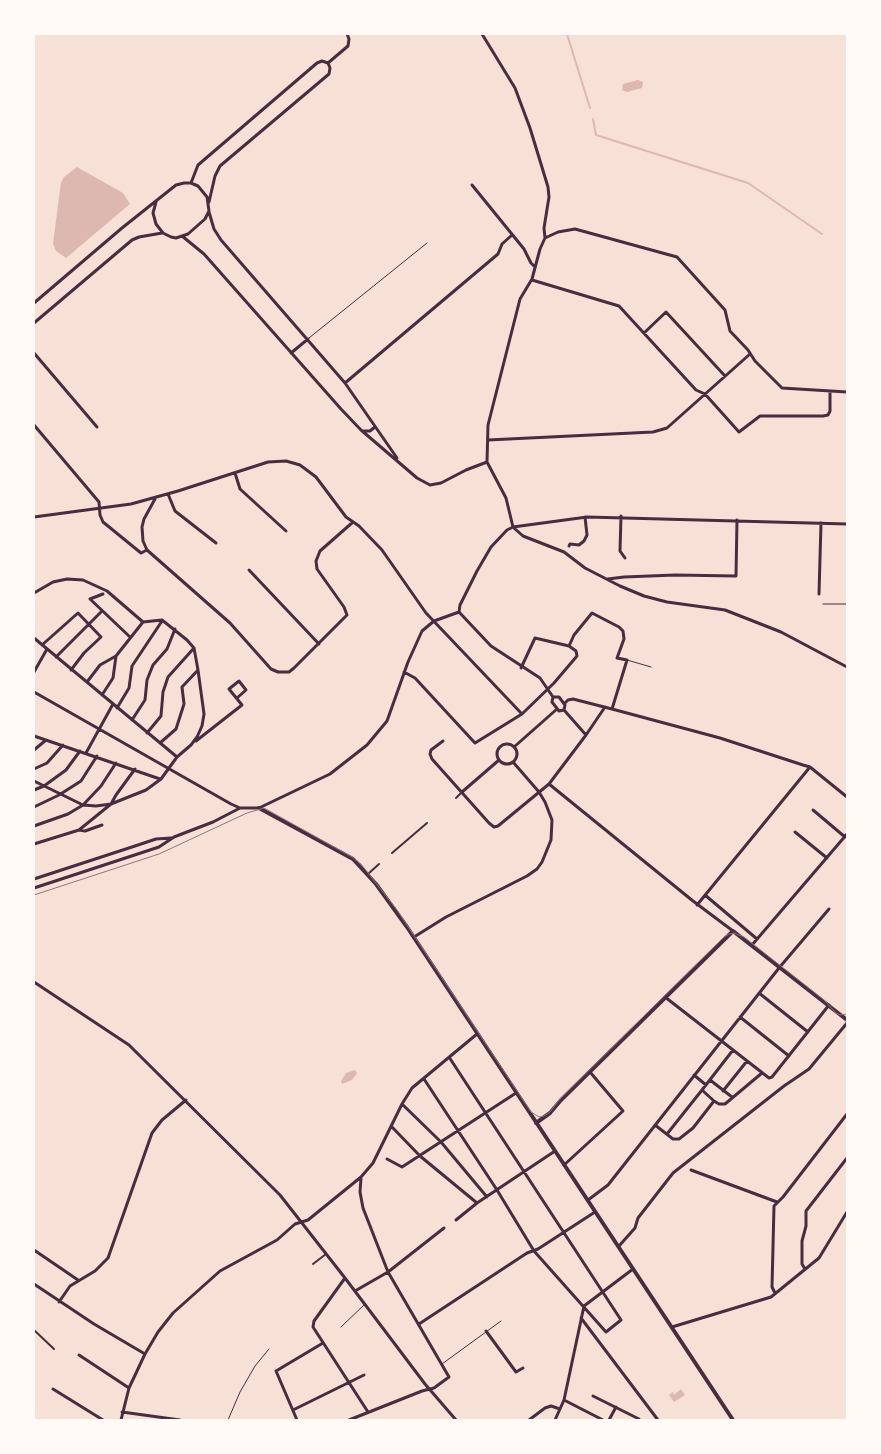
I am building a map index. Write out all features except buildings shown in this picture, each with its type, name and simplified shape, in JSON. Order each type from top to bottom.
[{"type":"street","points":[[328,63],[348,46],[350,39],[347,34]]},
{"type":"street","points":[[482,34],[515,88],[549,197],[544,228],[545,238],[540,249],[532,280],[520,299],[488,425],[487,462],[506,498],[513,527],[523,536],[564,552],[585,568],[644,596],[667,602],[718,608],[782,632],[847,667]]},
{"type":"street","points":[[191,183],[198,165],[210,154],[317,63],[324,61],[328,63]]},
{"type":"street","points":[[156,202],[153,208],[154,219],[163,233],[172,237],[188,234],[205,219],[215,176],[220,166],[329,74],[330,68],[328,63]]},
{"type":"street","points":[[34,303],[176,185],[191,183],[203,191],[209,202]]},
{"type":"street","points":[[472,185],[524,249],[531,264],[536,268]]},
{"type":"street","points":[[208,211],[221,240],[345,383],[400,462]]},
{"type":"street","points":[[545,238],[558,232],[574,229],[677,257],[725,310],[730,331],[755,361],[782,388],[847,392]]},
{"type":"street","points":[[34,323],[132,240],[163,233]]},
{"type":"street","points":[[182,236],[204,254],[361,430],[417,478],[430,485],[441,483],[487,462]]},
{"type":"street","points":[[345,383],[498,254],[502,244],[512,236]]},
{"type":"street","points":[[532,280],[619,306],[696,390],[705,394],[739,432],[760,416],[823,416],[828,414],[830,411],[830,391]]},
{"type":"street","points":[[644,333],[666,312],[725,376]]},
{"type":"street","points":[[291,353],[308,339]]},
{"type":"street","points":[[34,353],[97,427]]},
{"type":"street","points":[[488,440],[653,432],[667,428],[750,354]]},
{"type":"street","points":[[34,425],[99,502],[102,520],[142,554],[147,550]]},
{"type":"street","points":[[361,430],[368,432],[375,427]]},
{"type":"street","points":[[34,517],[131,504],[156,498],[268,462],[286,461],[300,465],[313,474],[344,515],[359,526],[382,550],[426,613],[522,714]]},
{"type":"street","points":[[234,473],[238,485],[243,492],[286,531]]},
{"type":"street","points":[[168,494],[176,511],[216,543]]},
{"type":"street","points":[[156,498],[147,513],[142,527],[143,541],[147,550],[230,623],[274,671],[278,672],[289,672],[345,618],[347,613],[317,569],[316,558],[320,551],[353,522]]},
{"type":"street","points":[[621,516],[620,551],[624,558]]},
{"type":"street","points":[[586,735],[564,710],[566,707],[564,704],[557,696],[553,696],[540,678],[491,646],[460,612],[460,604],[486,555],[507,530],[513,527],[585,517],[621,516],[847,524]]},
{"type":"street","points":[[569,546],[570,544],[579,545],[584,541],[587,535],[585,517]]},
{"type":"street","points":[[608,579],[632,576],[736,576],[737,520]]},
{"type":"street","points":[[819,594],[821,523]]},
{"type":"street","points":[[250,570],[319,644]]},
{"type":"street","points":[[34,593],[52,582],[67,579],[83,580],[107,591],[143,622]]},
{"type":"street","points":[[103,594],[90,600],[130,637]]},
{"type":"street","points":[[56,657],[102,611]]},
{"type":"street","points":[[34,888],[158,847],[174,837],[213,822],[240,808],[260,808],[330,774],[367,746],[387,721],[420,634],[434,622],[460,612]]},
{"type":"street","points":[[42,645],[78,613],[102,637],[84,653],[71,670]]},
{"type":"street","points":[[569,646],[574,635],[592,613],[623,631],[624,639],[617,658],[627,660],[612,709]]},
{"type":"street","points":[[117,708],[129,688],[132,666],[162,620]]},
{"type":"street","points":[[87,682],[100,665],[116,656],[143,622],[162,620],[175,629],[194,648],[204,714],[202,726],[192,745]]},
{"type":"street","points":[[132,720],[144,700],[147,680],[153,665],[167,649],[175,629]]},
{"type":"street","points":[[34,638],[177,757]]},
{"type":"street","points":[[404,672],[415,678],[475,743],[522,714],[549,689],[577,656],[576,651],[569,646],[535,638],[522,668]]},
{"type":"street","points":[[147,733],[162,716],[163,692],[168,677],[194,648]]},
{"type":"street","points":[[34,672],[47,649]]},
{"type":"street","points":[[102,695],[113,678],[116,656]]},
{"type":"street","points":[[160,743],[176,729],[184,704],[182,687],[198,670]]},
{"type":"street","points":[[34,781],[83,805],[111,804],[146,790],[161,779],[177,757],[242,705],[229,689],[239,681],[246,690],[237,698]]},
{"type":"street","points":[[34,692],[240,808]]},
{"type":"street","points":[[553,696],[551,701],[557,709],[560,712],[564,710]]},
{"type":"street","points":[[564,704],[568,700],[573,699],[605,707],[720,738],[810,767],[847,797]]},
{"type":"street","points":[[86,752],[113,704]]},
{"type":"street","points":[[443,740],[430,754],[489,824],[494,826],[502,822],[549,784],[605,707]]},
{"type":"street","points":[[514,747],[557,709]]},
{"type":"street","points":[[34,736],[86,752],[161,779]]},
{"type":"street","points":[[34,750],[46,739]]},
{"type":"street","points":[[508,744],[514,747],[516,755],[513,762],[504,764],[499,760],[497,754],[502,746],[508,744]]},
{"type":"street","points":[[34,769],[47,763],[63,745]]},
{"type":"street","points":[[34,790],[44,786],[66,770],[80,751]]},
{"type":"street","points":[[34,807],[81,781],[97,756]]},
{"type":"street","points":[[456,798],[499,760]]},
{"type":"street","points":[[414,937],[446,916],[516,882],[537,869],[542,862],[547,852],[552,830],[550,815],[545,802],[513,762]]},
{"type":"street","points":[[34,826],[68,814],[83,805],[101,786],[116,763]]},
{"type":"street","points":[[697,905],[810,767]]},
{"type":"street","points":[[34,844],[78,830],[111,804],[135,769]]},
{"type":"street","points":[[549,784],[697,905],[752,945],[847,1022],[809,1069],[784,1086],[672,1175],[638,1218],[635,1228],[619,1246]]},
{"type":"street","points":[[260,808],[350,857],[368,874],[414,937],[733,1420]]},
{"type":"street","points":[[752,945],[846,835],[813,810]]},
{"type":"street","points":[[392,853],[427,823]]},
{"type":"street","points":[[78,830],[85,831],[102,825]]},
{"type":"street","points":[[795,832],[827,858]]},
{"type":"street","points":[[34,878],[156,839],[174,837]]},
{"type":"street","points":[[368,874],[379,864]]},
{"type":"street","points":[[705,895],[757,939]]},
{"type":"street","points":[[588,1200],[607,1187],[759,993],[829,909]]},
{"type":"street","points":[[536,1123],[550,1113],[733,931]]},
{"type":"street","points":[[34,982],[126,1042],[280,1195],[429,1389],[456,1420]]},
{"type":"street","points":[[759,993],[808,1032]]},
{"type":"street","points":[[665,997],[770,1078],[828,1005]]},
{"type":"street","points":[[740,1017],[789,1056]]},
{"type":"street","points":[[121,1420],[129,1388],[145,1354],[165,1323],[192,1295],[220,1272],[277,1240],[301,1221],[308,1220],[360,1177],[373,1164],[402,1104],[412,1088],[477,1034]]},
{"type":"street","points":[[667,1134],[733,1050]]},
{"type":"street","points":[[424,1079],[497,1190],[534,1251],[606,1332],[621,1320],[450,1057]]},
{"type":"street","points":[[724,1091],[747,1061]]},
{"type":"street","points":[[564,1165],[623,1111],[590,1072]]},
{"type":"street","points":[[702,1090],[714,1101],[723,1105],[762,1073]]},
{"type":"street","points":[[694,1076],[706,1085]]},
{"type":"street","points":[[710,1080],[732,1097]]},
{"type":"street","points":[[387,1159],[402,1168],[516,1093]]},
{"type":"street","points":[[59,1302],[70,1286],[95,1271],[108,1258],[152,1132],[158,1124],[186,1100]]},
{"type":"street","points":[[655,1125],[673,1139],[678,1139],[693,1128],[714,1101]]},
{"type":"street","points":[[402,1104],[441,1142],[487,1197]]},
{"type":"street","points":[[775,1293],[772,1287],[774,1206],[784,1197],[847,1114]]},
{"type":"street","points":[[391,1126],[420,1156],[477,1204]]},
{"type":"street","points":[[456,1220],[555,1151]]},
{"type":"street","points":[[805,1269],[802,1264],[802,1241],[806,1226],[806,1210],[847,1158]]},
{"type":"street","points":[[691,1170],[777,1202]]},
{"type":"street","points":[[349,1420],[434,1388],[449,1376],[388,1272],[364,1208],[360,1192],[360,1177]]},
{"type":"street","points":[[418,1324],[527,1253],[534,1251],[595,1212]]},
{"type":"street","points":[[672,1327],[766,1299],[821,1256],[847,1212]]},
{"type":"street","points":[[355,1291],[388,1272],[444,1228]]},
{"type":"street","points":[[34,1250],[78,1280]]},
{"type":"street","points":[[313,1264],[326,1254]]},
{"type":"street","points":[[555,1420],[564,1400],[584,1306],[634,1269]]},
{"type":"street","points":[[345,1278],[314,1321],[313,1327],[368,1412]]},
{"type":"street","points":[[34,1284],[59,1302],[145,1354]]},
{"type":"street","points":[[581,1318],[658,1420]]},
{"type":"street","points":[[34,1330],[54,1348]]},
{"type":"street","points":[[486,1332],[516,1372],[523,1368]]},
{"type":"street","points":[[297,1420],[276,1371],[323,1343]]},
{"type":"street","points":[[79,1355],[129,1388]]},
{"type":"street","points":[[293,1410],[364,1375]]},
{"type":"street","points":[[53,1389],[102,1420]]},
{"type":"street","points":[[593,1396],[639,1419]]},
{"type":"street","points":[[564,1400],[603,1420]]},
{"type":"street","points":[[529,1420],[545,1408],[551,1406],[560,1409]]},
{"type":"street","points":[[609,1420],[616,1407]]},
{"type":"street","points":[[122,1412],[180,1420]]},
{"type":"lane","points":[[308,339],[427,242]]},
{"type":"lane","points":[[823,604],[847,604]]},
{"type":"lane","points":[[627,660],[651,667]]},
{"type":"lane","points":[[341,1327],[365,1304]]},
{"type":"lane","points":[[442,1365],[502,1321]]},
{"type":"lane","points":[[228,1420],[240,1392],[269,1349]]},
{"type":"shaded area","points":[[638,80],[643,82],[642,88],[627,92],[622,90],[623,84]]},
{"type":"shaded area","points":[[77,167],[123,193],[130,204],[66,258],[56,251],[53,244],[61,182],[64,177]]},
{"type":"shaded area","points":[[355,1070],[357,1073],[352,1080],[342,1084],[341,1081],[346,1073]]},
{"type":"shaded area","points":[[681,1389],[685,1395],[674,1402],[669,1395],[673,1392],[674,1395]]},
{"type":"waterway","points":[[567,34],[590,108]]},
{"type":"waterway","points":[[593,119],[596,135],[748,183],[822,234]]},
{"type":"tram line","points":[[34,895],[159,854],[247,813],[264,808],[352,857],[361,864],[397,910],[531,1112],[539,1117],[549,1113],[560,1099],[729,934],[734,933],[744,937],[824,1000],[836,1013],[840,1015],[847,1014]]}]
